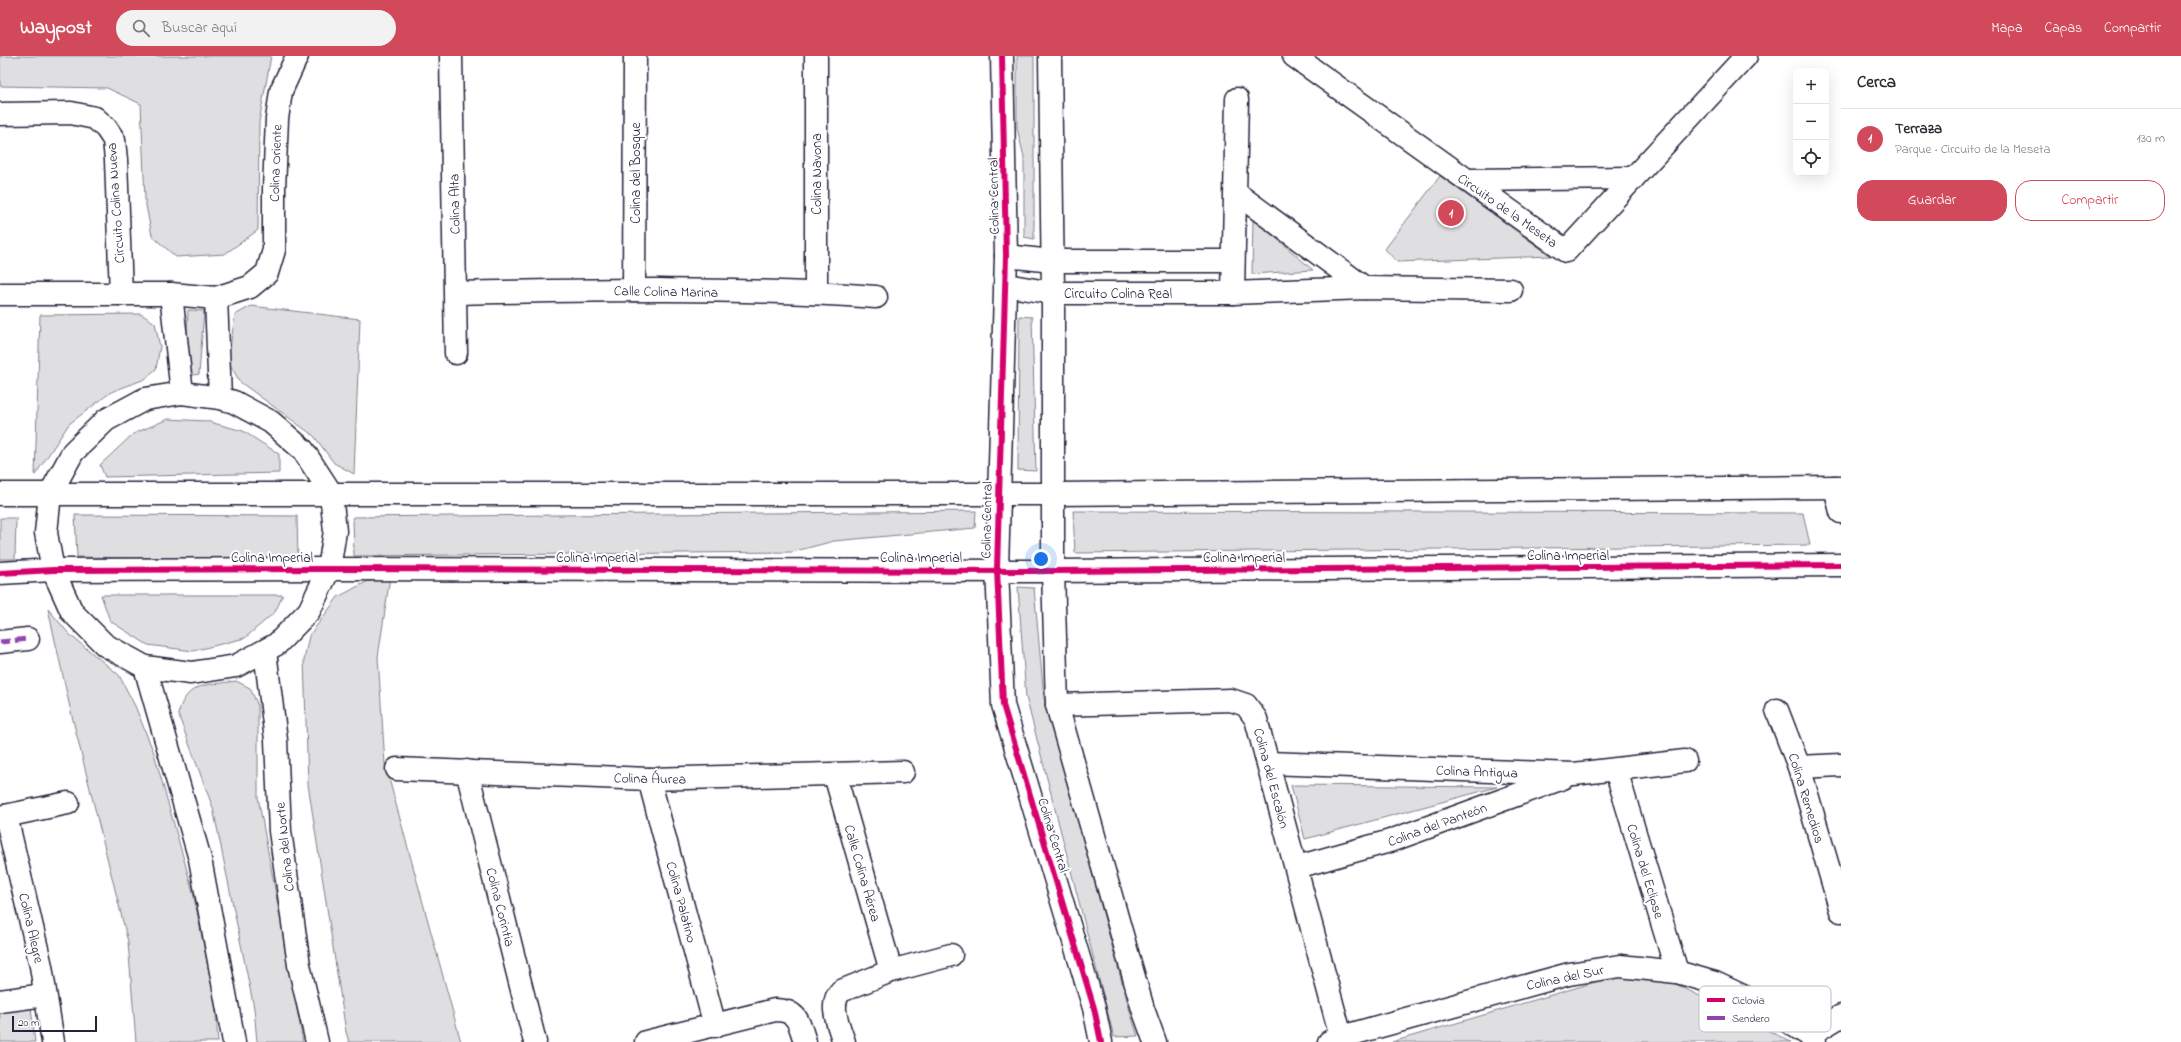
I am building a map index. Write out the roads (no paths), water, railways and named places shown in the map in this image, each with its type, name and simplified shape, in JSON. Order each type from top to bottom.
[{"type":"street","name":"Colina Oriente","points":[[216,298],[250,287],[267,273],[274,250],[274,189],[277,119],[281,91],[297,56]]},
{"type":"street","name":"Colina Alta","points":[[451,56],[456,353]]},
{"type":"street","name":"Colina del Bosque","points":[[634,290],[635,56]]},
{"type":"street","name":"Colina Navona","points":[[816,56],[816,293]]},
{"type":"street","name":"Colina Central","points":[[1002,56],[1006,256],[997,569],[1003,705],[1094,1008],[1101,1042]]},
{"type":"street","points":[[1050,56],[1053,293],[1053,570],[1058,705],[1143,1009],[1155,1042]]},
{"type":"street","name":"Circuito de la Meseta","points":[[1294,56],[1566,251],[1746,56]]},
{"type":"street","points":[[1233,293],[1237,98]]},
{"type":"street","name":"Circuito Colina Nueva","points":[[0,114],[71,113],[95,118],[106,128],[114,140],[121,294]]},
{"type":"street","points":[[1467,180],[1634,178]]},
{"type":"street","points":[[1236,193],[1366,288]]},
{"type":"street","points":[[1006,256],[1052,261],[1233,261]]},
{"type":"street","name":"Circuito Colina Real","points":[[1004,284],[1053,293],[1233,293],[1366,288],[1510,290]]},
{"type":"street","name":"Calle Colina Marina","points":[[456,293],[634,290],[816,293],[876,297]]},
{"type":"street","points":[[0,294],[171,294],[216,298],[220,398]]},
{"type":"street","points":[[171,294],[182,393]]},
{"type":"street","points":[[182,393],[220,398],[234,402],[271,422],[303,450],[331,493],[335,531],[329,569],[309,611],[277,644],[236,666],[191,673],[145,667],[105,645],[72,612],[52,570],[46,532],[50,494],[73,452],[106,420],[145,399],[182,393]]},
{"type":"street","points":[[0,494],[1054,494],[1838,487],[1841,512]]},
{"type":"street","name":"Colina Imperial","points":[[0,573],[52,570],[1053,570],[1841,565]]},
{"type":"street","points":[[0,642],[28,639]]},
{"type":"street","name":"Colina del Norte","points":[[264,651],[276,740],[280,831],[299,965],[317,1042]]},
{"type":"street","points":[[145,667],[200,859],[234,1042]]},
{"type":"street","name":"Colina del Escalón","points":[[1058,705],[1231,700],[1246,705],[1256,719],[1279,811],[1297,867],[1335,1039]]},
{"type":"street","name":"Colina Remedios","points":[[1777,710],[1799,766],[1841,911]]},
{"type":"street","name":"Colina Antigua","points":[[1268,763],[1574,774],[1685,761]]},
{"type":"street","points":[[1799,766],[1841,766]]},
{"type":"street","name":"Colina Áurea","points":[[397,769],[649,779],[903,772]]},
{"type":"street","name":"Colina del Eclipse","points":[[1616,770],[1676,972]]},
{"type":"street","name":"Colina Corintia","points":[[467,771],[535,1042]]},
{"type":"street","name":"Colina del Panteón","points":[[1297,867],[1390,841],[1574,774]]},
{"type":"street","name":"Calle Colina Aérea","points":[[836,775],[892,971]]},
{"type":"street","name":"Colina Palatino","points":[[649,779],[714,1026]]},
{"type":"street","points":[[3,816],[68,803]]},
{"type":"street","name":"Colina Alegre","points":[[3,816],[40,966],[53,1042]]},
{"type":"street","points":[[844,1042],[835,1012],[836,996],[847,987],[892,971],[951,955]]},
{"type":"street","name":"Colina del Sur","points":[[1335,1039],[1569,974],[1620,966],[1676,972],[1721,986]]},
{"type":"street","points":[[0,1001],[45,995]]},
{"type":"street","points":[[646,1042],[775,1010],[790,1011],[799,1022],[805,1042]]},
{"type":"street","points":[[1831,1024],[1841,1016]]},
{"type":"street","name":"Colina del Sur","points":[[1803,1032],[1812,1038]]},
{"type":"place","name":"Terraza","points":[[1451,213]]}]
